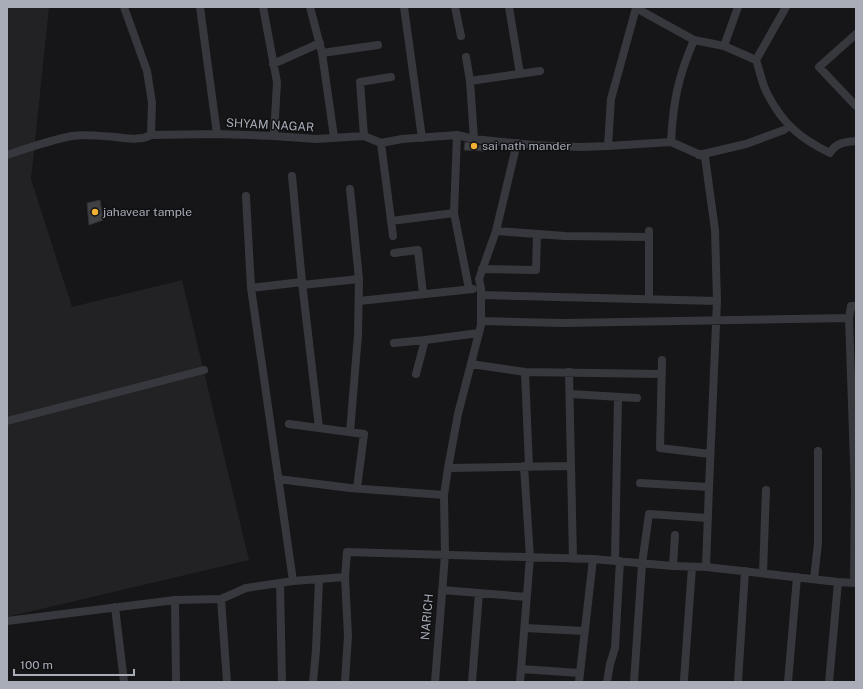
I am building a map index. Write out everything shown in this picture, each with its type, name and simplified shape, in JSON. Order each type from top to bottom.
[{"type":"street","points":[[124,7],[147,71],[152,103],[151,135]]},
{"type":"street","points":[[200,7],[217,134]]},
{"type":"street","points":[[263,7],[276,82],[274,136]]},
{"type":"street","points":[[310,7],[322,53],[334,137]]},
{"type":"street","points":[[404,7],[422,138]]},
{"type":"street","points":[[455,7],[461,36]]},
{"type":"street","points":[[509,7],[520,74]]},
{"type":"street","points":[[724,46],[738,7]]},
{"type":"street","points":[[756,60],[786,7]]},
{"type":"street","points":[[608,146],[612,99],[636,8],[694,40],[724,46],[756,60],[768,95],[789,126],[812,144],[830,153],[833,147],[838,144],[856,142]]},
{"type":"street","points":[[856,34],[819,67],[856,106]]},
{"type":"street","points":[[671,142],[677,87],[684,63],[694,40]]},
{"type":"street","points":[[274,64],[320,43]]},
{"type":"street","points":[[322,53],[378,45]]},
{"type":"street","points":[[466,57],[470,81],[474,139]]},
{"type":"street","points":[[470,81],[540,71]]},
{"type":"street","points":[[364,136],[360,82],[391,77]]},
{"type":"street","points":[[699,154],[746,144],[784,130],[789,126]]},
{"type":"street","name":"SHYAM NAGAR","points":[[7,155],[72,136],[101,136],[139,139],[146,138],[151,135],[217,134],[316,139],[364,136],[381,143]]},
{"type":"street","points":[[457,135],[454,213],[469,289]]},
{"type":"street","points":[[393,236],[381,143],[457,135],[474,139],[533,145],[608,146],[671,142],[705,157],[715,230],[717,301],[706,567]]},
{"type":"street","name":"NARICH","points":[[435,682],[445,555],[444,495],[448,468],[458,414],[479,334],[481,321],[481,292],[478,279],[496,231],[517,143]]},
{"type":"street","points":[[292,176],[302,283],[319,428]]},
{"type":"street","points":[[350,189],[359,279],[358,335],[350,432]]},
{"type":"street","points":[[246,196],[251,288],[293,581]]},
{"type":"street","points":[[391,221],[454,213]]},
{"type":"street","points":[[496,231],[565,236],[650,234],[649,299]]},
{"type":"street","points":[[482,269],[536,270],[537,234]]},
{"type":"street","points":[[394,253],[418,250],[423,294]]},
{"type":"street","points":[[251,288],[359,279]]},
{"type":"street","points":[[359,301],[469,289],[481,292],[717,301]]},
{"type":"street","points":[[345,682],[348,636],[345,577],[347,552],[593,559],[642,564],[706,567],[855,583],[855,491],[850,318],[851,306],[856,306]]},
{"type":"street","points":[[481,321],[563,324],[850,318]]},
{"type":"street","points":[[394,343],[479,334]]},
{"type":"street","points":[[416,374],[425,340]]},
{"type":"street","points":[[662,360],[660,448],[710,454]]},
{"type":"street","points":[[471,364],[525,372],[662,374]]},
{"type":"street","points":[[7,421],[204,370]]},
{"type":"street","points":[[520,682],[530,557],[525,372]]},
{"type":"street","points":[[569,372],[572,559]]},
{"type":"street","points":[[570,394],[637,398]]},
{"type":"street","points":[[607,682],[610,664],[615,648],[618,561],[618,397]]},
{"type":"street","points":[[289,424],[364,434],[357,488]]},
{"type":"street","points":[[814,579],[818,543],[818,451]]},
{"type":"street","points":[[448,468],[571,466]]},
{"type":"street","points":[[278,478],[357,488],[444,495]]},
{"type":"street","points":[[640,483],[709,487]]},
{"type":"street","points":[[764,573],[766,490]]},
{"type":"street","points":[[634,682],[642,564],[649,514],[708,518]]},
{"type":"street","points":[[673,566],[675,535]]},
{"type":"street","points":[[579,682],[593,559]]},
{"type":"street","points":[[684,680],[692,567]]},
{"type":"street","points":[[738,682],[744,571]]},
{"type":"street","points":[[7,621],[175,600],[221,598],[246,588],[293,581],[345,577]]},
{"type":"street","points":[[788,682],[797,577]]},
{"type":"street","points":[[313,682],[319,579]]},
{"type":"street","points":[[829,682],[838,582]]},
{"type":"street","points":[[280,583],[282,682]]},
{"type":"street","points":[[442,590],[527,597]]},
{"type":"street","points":[[472,682],[479,593]]},
{"type":"street","points":[[221,598],[227,682]]},
{"type":"street","points":[[175,600],[176,682]]},
{"type":"street","points":[[115,607],[124,682]]},
{"type":"street","points":[[525,628],[584,631]]},
{"type":"street","points":[[521,669],[580,673]]},
{"type":"shaded area","points":[[7,7],[49,7],[31,179],[72,307],[182,280],[249,560],[7,617]]},
{"type":"building","name":"sai nath mander","points":[[465,142],[484,146],[485,151],[464,150]]},
{"type":"building","name":"jahavear tample","points":[[100,200],[103,220],[89,225],[87,203]]},
{"type":"place","name":"sai nath mander","points":[[474,146]]},
{"type":"place","name":"jahavear tample","points":[[95,212]]}]
